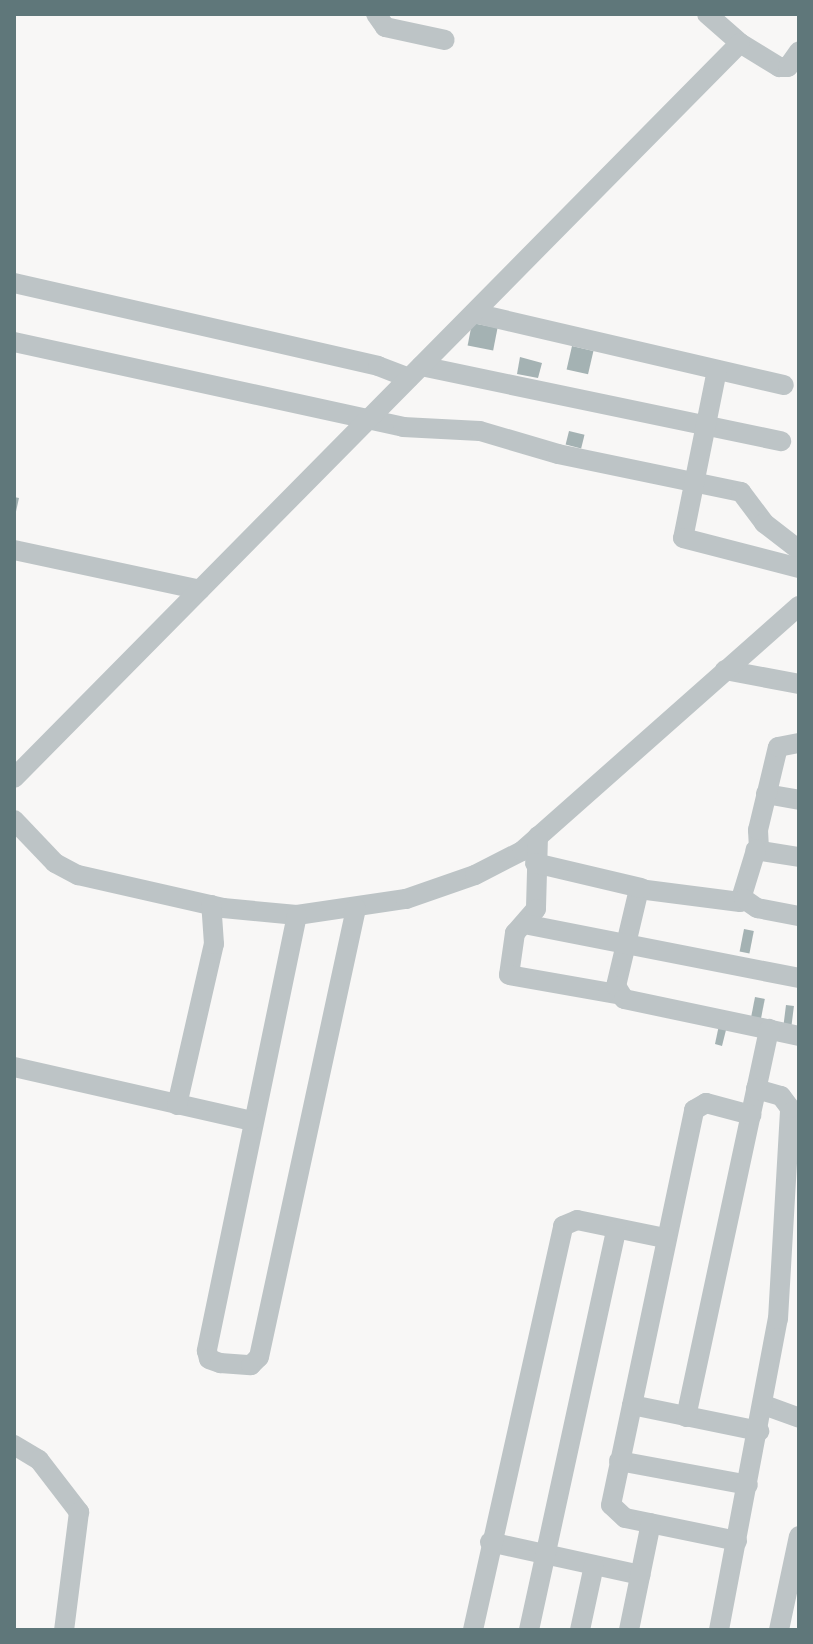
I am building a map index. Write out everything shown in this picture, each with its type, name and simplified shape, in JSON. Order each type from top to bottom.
[{"type":"street","points":[[376,14],[385,27],[445,40]]},
{"type":"street","points":[[707,14],[740,43],[784,68],[799,51]]},
{"type":"street","points":[[14,778],[740,43]]},
{"type":"street","points":[[14,283],[364,362],[781,441]]},
{"type":"street","points":[[474,313],[784,385]]},
{"type":"street","points":[[14,342],[419,429],[480,431],[558,454],[745,494],[764,523],[799,550]]},
{"type":"street","points":[[717,370],[684,541],[799,568]]},
{"type":"street","points":[[14,550],[200,590]]},
{"type":"street","points":[[14,820],[55,863],[78,875],[211,905],[297,915],[406,899],[475,875],[538,836],[725,670],[794,615]]},
{"type":"street","points":[[725,670],[799,684]]},
{"type":"street","points":[[744,899],[759,849],[766,794],[778,747],[799,743]]},
{"type":"street","points":[[766,794],[799,800]]},
{"type":"street","points":[[538,836],[536,909],[513,938],[511,977],[617,994],[799,1036]]},
{"type":"street","points":[[759,849],[799,857]]},
{"type":"street","points":[[535,863],[641,888],[744,899],[757,908],[799,916]]},
{"type":"street","points":[[617,994],[626,942],[641,888]]},
{"type":"street","points":[[177,1105],[214,944],[211,905]]},
{"type":"street","points":[[297,915],[251,1121],[207,1356],[220,1363],[251,1365],[261,1350],[356,908]]},
{"type":"street","points":[[524,924],[799,978]]},
{"type":"street","points":[[686,1417],[769,1029]]},
{"type":"street","points":[[14,1067],[251,1121]]},
{"type":"street","points":[[719,1630],[778,1319],[791,1124],[787,1101],[756,1089]]},
{"type":"street","points":[[737,1541],[651,1523],[612,1511],[619,1461],[665,1238],[696,1106],[706,1103],[751,1115]]},
{"type":"street","points":[[473,1630],[561,1229],[573,1220],[665,1238]]},
{"type":"street","points":[[529,1630],[616,1230]]},
{"type":"street","points":[[632,1405],[759,1431]]},
{"type":"street","points":[[764,1405],[799,1418]]},
{"type":"street","points":[[14,1445],[39,1460],[79,1512],[64,1630]]},
{"type":"street","points":[[619,1461],[748,1485]]},
{"type":"street","points":[[629,1630],[651,1523]]},
{"type":"street","points":[[779,1630],[799,1536]]},
{"type":"street","points":[[490,1542],[640,1575]]},
{"type":"street","points":[[580,1630],[594,1565]]},
{"type":"building","points":[[472,323],[498,328],[493,351],[468,346]]},
{"type":"building","points":[[572,346],[593,351],[588,374],[567,369]]},
{"type":"building","points":[[520,357],[542,363],[538,378],[517,374]]},
{"type":"building","points":[[569,431],[585,435],[581,448],[566,445]]},
{"type":"building","points":[[14,497],[19,498],[15,516],[14,516]]},
{"type":"building","points":[[744,929],[754,931],[749,953],[740,952]]},
{"type":"building","points":[[755,997],[765,999],[761,1019],[751,1017]]},
{"type":"building","points":[[786,1005],[794,1006],[791,1031],[783,1030]]},
{"type":"building","points":[[719,1025],[727,1026],[722,1046],[715,1044]]}]
